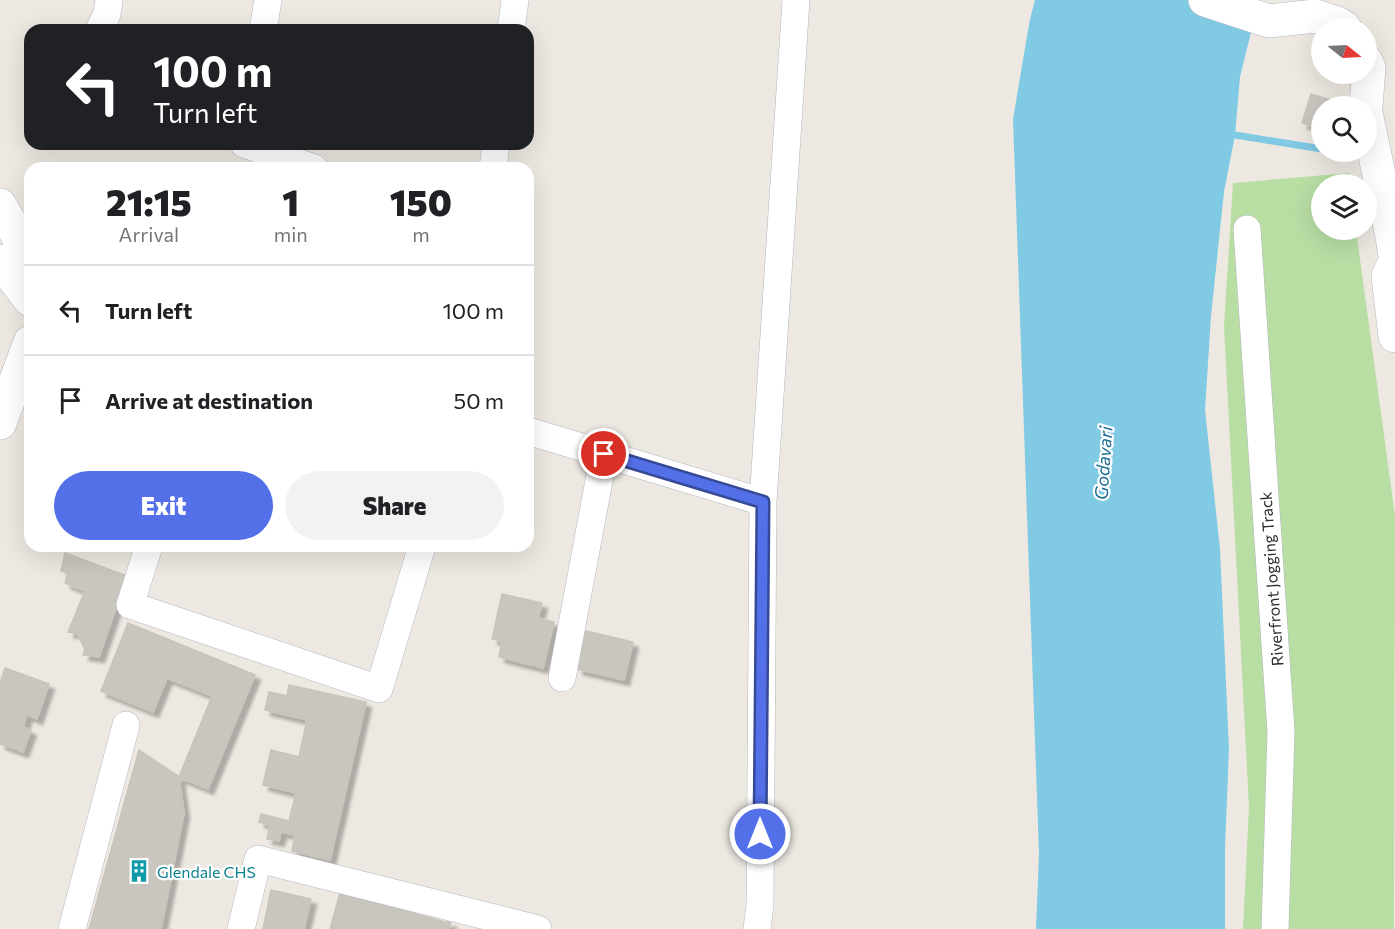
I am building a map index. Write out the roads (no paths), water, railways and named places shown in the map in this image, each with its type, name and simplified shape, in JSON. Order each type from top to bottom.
[{"type":"street","points":[[102,24],[107,14],[109,0]]},
{"type":"street","points":[[264,24],[268,0]]},
{"type":"street","points":[[512,24],[515,0]]},
{"type":"street","points":[[757,929],[760,905],[763,502],[796,0]]},
{"type":"street","points":[[1205,0],[1269,21],[1316,8],[1330,18]]},
{"type":"street","points":[[262,150],[296,162]]},
{"type":"street","points":[[1376,162],[1394,251],[1388,276],[1395,336]]},
{"type":"street","points":[[0,205],[24,252]]},
{"type":"street","name":"Riverfront Jogging Track","points":[[1247,229],[1281,732],[1275,929]]},
{"type":"street","points":[[0,261],[24,292]]},
{"type":"street","points":[[0,423],[24,358]]},
{"type":"street","points":[[534,433],[763,502]]},
{"type":"street","points":[[562,678],[604,454]]},
{"type":"street","points":[[147,552],[130,605],[379,689],[420,552]]},
{"type":"street","points":[[72,929],[126,725]]},
{"type":"street","points":[[241,929],[258,860],[538,929]]},
{"type":"water","name":"Godavari","points":[[1035,0],[1259,0],[1240,77],[1235,135],[1224,192],[1211,316],[1205,410],[1220,549],[1229,749],[1225,929],[1036,929],[1039,854],[1013,119]]},
{"type":"waterway","points":[[1235,135],[1311,147]]},
{"type":"place","name":"Glendale CHS","points":[[139,871]]}]
